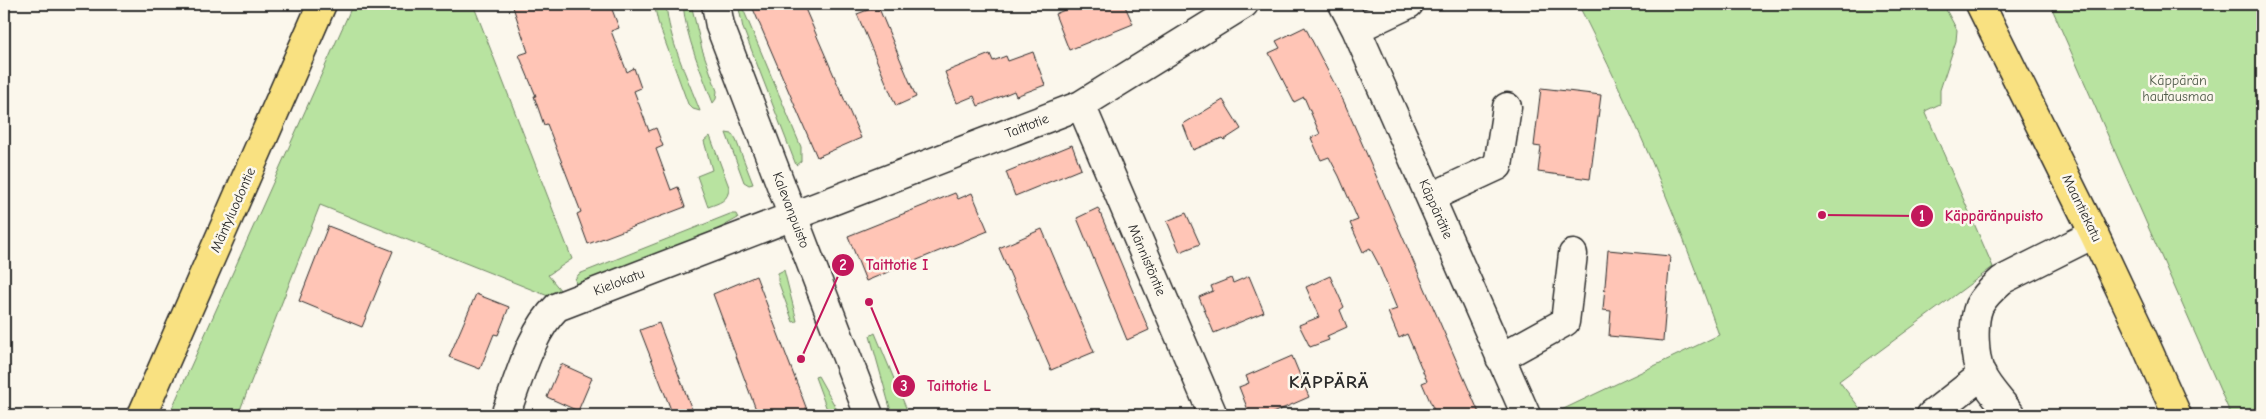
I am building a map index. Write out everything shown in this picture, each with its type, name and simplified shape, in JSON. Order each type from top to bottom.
[{"type":"main road","name":"Mäntyluodontie","points":[[142,415],[322,4]]},
{"type":"main road","name":"Maantiekatu","points":[[1980,4],[2094,234],[2177,415]]},
{"type":"street","name":"Kalevanpuisto","points":[[716,4],[720,26],[794,215],[869,415]]},
{"type":"street","name":"Taittotie","points":[[794,215],[1081,105],[1244,4]]},
{"type":"street","name":"Käppärätie","points":[[1342,4],[1356,29],[1526,415]]},
{"type":"street","points":[[1356,29],[1409,4]]},
{"type":"street","name":"Männistöntie","points":[[1081,105],[1213,415]]},
{"type":"street","points":[[1431,197],[1498,166],[1507,107]]},
{"type":"street","name":"Kielokatu","points":[[505,415],[537,334],[545,318],[557,307],[794,215]]},
{"type":"street","points":[[2011,415],[1982,376],[1975,353],[1979,306],[1991,290],[2002,280],[2094,234]]},
{"type":"street","points":[[1500,358],[1565,322],[1574,254]]},
{"type":"street","points":[[1931,415],[1982,376]]},
{"type":"green space","points":[[353,4],[473,4],[572,259],[548,275],[561,291],[548,296],[320,205],[238,415],[169,415]]},
{"type":"green space","points":[[654,4],[666,4],[675,45],[700,111],[693,109],[688,104],[658,22]]},
{"type":"green space","points":[[683,4],[691,4],[702,49],[717,91],[716,99],[713,103],[687,29]]},
{"type":"green space","points":[[738,4],[741,4],[801,147],[801,161],[796,165],[743,28]]},
{"type":"green space","points":[[1578,4],[1943,4],[1957,30],[1956,41],[1940,90],[1940,104],[1925,111],[1993,267],[1839,381],[1865,415],[1551,415],[1719,335],[1654,167],[1618,85]]},
{"type":"green space","name":"Käppärän hautausmaa","points":[[2050,4],[2262,4],[2262,415],[2231,415]]},
{"type":"green space","points":[[726,133],[732,134],[736,140],[753,184],[749,185],[744,182]]},
{"type":"green space","points":[[710,136],[729,187],[729,192],[719,203],[708,207],[697,176],[712,170],[704,141]]},
{"type":"green space","points":[[730,214],[736,214],[738,218],[706,236],[576,285],[575,279],[579,274]]},
{"type":"green space","points":[[784,270],[797,321],[793,322],[778,281],[778,273]]},
{"type":"green space","points":[[875,333],[909,415],[892,415],[870,336]]},
{"type":"green space","points":[[818,376],[840,415],[829,415],[815,377]]},
{"type":"building","points":[[512,4],[610,4],[619,28],[611,31],[627,72],[634,68],[641,88],[634,91],[649,131],[656,128],[663,146],[656,149],[671,190],[678,187],[685,207],[588,244],[577,214],[581,212],[547,124],[544,125],[534,96],[536,96],[519,55],[528,52]]},
{"type":"building","points":[[751,4],[803,4],[861,138],[817,157]]},
{"type":"building","points":[[1079,4],[1124,4],[1133,24],[1069,50],[1055,14]]},
{"type":"building","points":[[878,6],[916,97],[896,106],[857,14]]},
{"type":"building","points":[[1305,27],[1344,102],[1480,415],[1436,415],[1422,383],[1427,381],[1407,334],[1399,338],[1388,312],[1397,309],[1378,263],[1370,248],[1363,252],[1350,223],[1358,220],[1339,176],[1329,157],[1321,160],[1311,138],[1320,134],[1304,97],[1294,102],[1269,53],[1280,48],[1276,41]]},
{"type":"building","points":[[1033,52],[1045,85],[1016,96],[1014,91],[978,106],[974,96],[957,103],[945,72],[990,54],[993,61],[1006,56],[1008,61]]},
{"type":"building","points":[[1541,88],[1601,95],[1590,179],[1538,172],[1541,147],[1534,146]]},
{"type":"building","points":[[1223,100],[1241,129],[1224,140],[1222,138],[1193,150],[1183,124]]},
{"type":"building","points":[[1072,145],[1081,169],[1015,196],[1006,172]]},
{"type":"building","points":[[955,193],[958,199],[972,193],[988,231],[866,281],[848,236]]},
{"type":"building","points":[[1098,208],[1149,330],[1127,340],[1077,218]]},
{"type":"building","points":[[1186,213],[1200,244],[1180,252],[1167,221]]},
{"type":"building","points":[[328,226],[393,251],[362,327],[299,301]]},
{"type":"building","points":[[1042,229],[1094,352],[1051,370],[999,248]]},
{"type":"building","points":[[1608,250],[1670,256],[1663,341],[1609,336],[1611,311],[1603,310]]},
{"type":"building","points":[[756,276],[809,415],[758,415],[713,294]]},
{"type":"building","points":[[1249,276],[1264,312],[1214,333],[1199,297],[1213,291],[1211,286],[1231,278],[1233,283]]},
{"type":"building","points":[[1330,276],[1344,307],[1340,310],[1347,327],[1327,336],[1329,340],[1310,347],[1299,325],[1319,317],[1306,287]]},
{"type":"building","points":[[476,294],[509,307],[498,335],[494,334],[480,369],[449,357]]},
{"type":"building","points":[[659,323],[694,415],[673,415],[640,330]]},
{"type":"building","points":[[1292,356],[1309,397],[1268,415],[1250,415],[1239,387],[1249,383],[1246,376]]},
{"type":"building","points":[[561,364],[592,378],[578,411],[547,397]]},
{"type":"place","name":"Käppäränpuisto","points":[[1822,215]]},
{"type":"place","name":"Taittotie L","points":[[869,302]]},
{"type":"place","name":"Taittotie I","points":[[801,359]]},
{"type":"district","name":"KÄPPÄRÄ","points":[[1329,382]]}]
